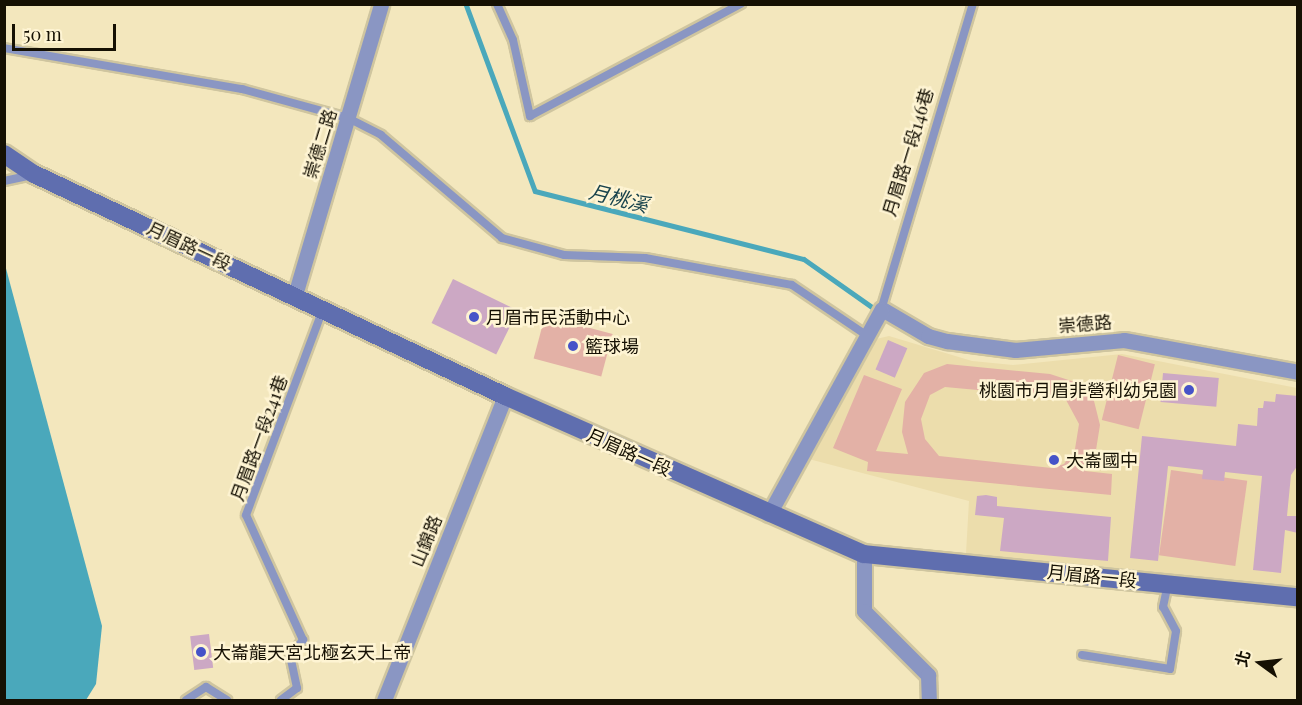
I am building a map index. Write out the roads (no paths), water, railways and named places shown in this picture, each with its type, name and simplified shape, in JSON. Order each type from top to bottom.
[{"type":"street","name":"崇德二路","points":[[296,295],[381,4]]},
{"type":"street","name":"月眉路一段","points":[[4,154],[34,174],[324,308],[505,396],[864,554],[1298,597]]},
{"type":"street","points":[[769,514],[868,331],[882,310]]},
{"type":"street","name":"崇德路","points":[[882,310],[947,341],[1016,350],[1124,340],[1298,372]]},
{"type":"street","name":"山錦路","points":[[384,700],[505,396]]},
{"type":"street","points":[[864,554],[864,611],[928,675],[929,700]]},
{"type":"lane","points":[[497,4],[513,40],[530,116],[741,4]]},
{"type":"lane","name":"月眉路一段146巷","points":[[882,310],[973,4]]},
{"type":"lane","points":[[4,48],[242,89],[348,118],[381,135],[502,238],[564,255],[645,258],[792,285],[816,295],[868,331]]},
{"type":"lane","points":[[4,181],[34,174]]},
{"type":"lane","name":"月眉路一段241巷","points":[[281,700],[297,688],[290,656],[303,640],[246,515],[324,308]]},
{"type":"lane","points":[[1082,656],[1170,669],[1176,631],[1163,607],[1168,583]]},
{"type":"lane","points":[[186,700],[206,687],[228,700]]},
{"type":"water","points":[[4,261],[102,626],[96,684],[86,700],[5,700]]},
{"type":"waterway","name":"月桃溪","points":[[466,4],[535,191],[804,259],[875,309]]},
{"type":"place","name":"月眉市民活動中心","points":[[474,317]]},
{"type":"place","name":"籃球場","points":[[573,346]]},
{"type":"place","name":"桃園市月眉非營利幼兒園","points":[[1189,390]]},
{"type":"place","name":"大崙國中","points":[[1054,460]]},
{"type":"place","name":"大崙龍天宮北極玄天上帝","points":[[201,652]]}]
